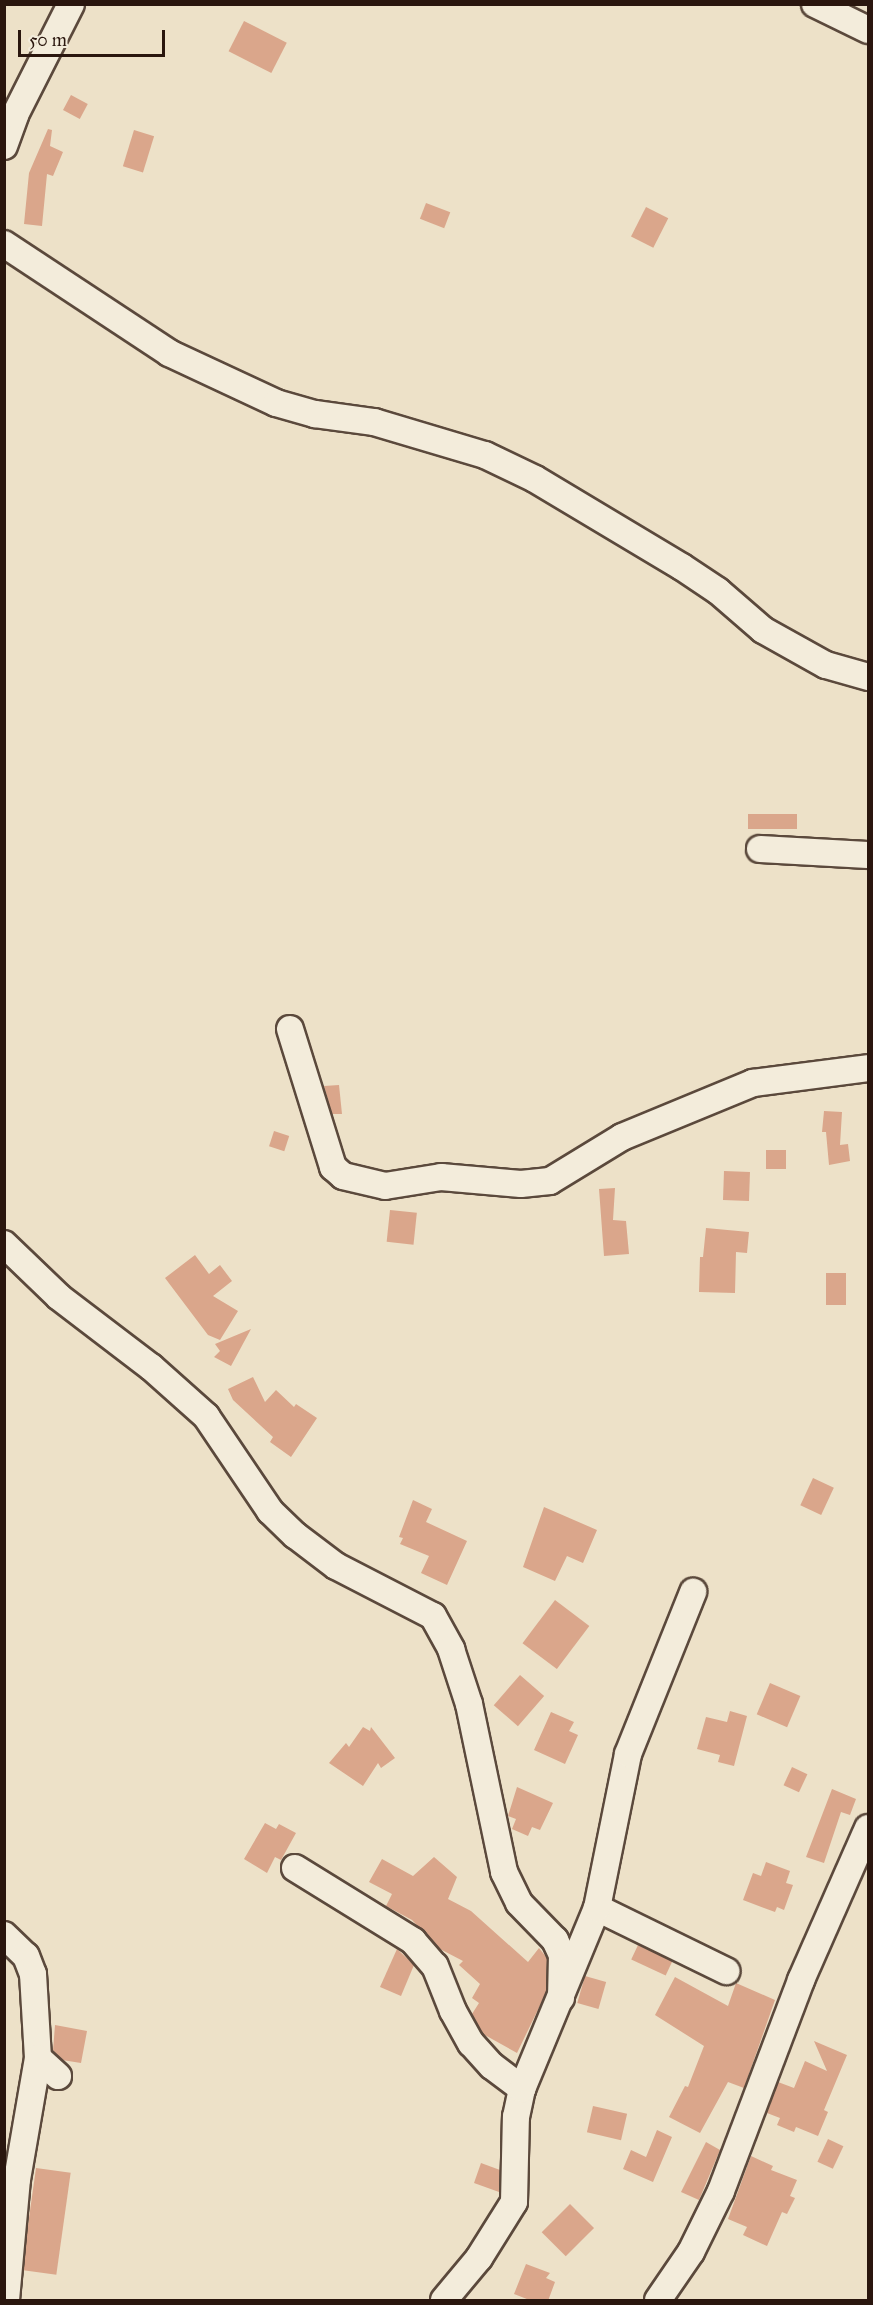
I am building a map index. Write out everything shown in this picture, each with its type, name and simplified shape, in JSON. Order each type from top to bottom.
[{"type":"street","points":[[4,146],[15,115],[71,4]]},
{"type":"street","points":[[815,4],[868,30]]},
{"type":"street","points":[[4,244],[169,353],[276,403],[315,414],[374,422],[485,455],[535,478],[718,591],[763,630],[826,665],[868,677]]},
{"type":"street","points":[[760,849],[868,855]]},
{"type":"street","points":[[290,1029],[333,1167],[343,1176],[385,1186],[441,1177],[521,1184],[550,1181],[622,1137],[753,1083],[868,1068]]},
{"type":"street","points":[[4,1244],[59,1297],[151,1367],[206,1416],[270,1511],[295,1535],[336,1566],[433,1616],[451,1648],[470,1704],[491,1826],[504,1872],[519,1903],[555,1940],[562,1955],[561,1998]]},
{"type":"street","points":[[444,2301],[479,2258],[514,2202],[516,2116],[522,2089],[597,1908],[628,1754],[693,1592]]},
{"type":"street","points":[[658,2301],[691,2252],[721,2191],[801,1980],[868,1828]]},
{"type":"street","points":[[295,1868],[413,1941],[435,1966],[453,2011],[471,2043],[522,2089]]},
{"type":"street","points":[[597,1908],[726,1971]]},
{"type":"street","points":[[4,1935],[26,1956],[33,1974],[38,2058],[17,2179],[6,2301]]},
{"type":"street","points":[[38,2058],[58,2076]]},
{"type":"building","points":[[244,21],[287,43],[271,73],[229,51]]},
{"type":"building","points":[[71,95],[88,104],[80,119],[63,110]]},
{"type":"building","points":[[48,129],[52,130],[50,146],[63,152],[53,176],[47,174],[42,226],[24,224],[29,173]]},
{"type":"building","points":[[134,130],[154,136],[143,172],[123,166]]},
{"type":"building","points":[[426,203],[450,212],[444,228],[420,219]]},
{"type":"building","points":[[646,207],[668,218],[653,248],[631,236]]},
{"type":"building","points":[[748,814],[797,814],[797,829],[748,829]]},
{"type":"building","points":[[339,1085],[342,1114],[332,1114],[324,1086]]},
{"type":"building","points":[[824,1111],[842,1112],[840,1145],[848,1144],[850,1161],[829,1165],[826,1132],[822,1132]]},
{"type":"building","points":[[274,1131],[289,1136],[284,1151],[269,1146]]},
{"type":"building","points":[[766,1150],[786,1150],[786,1169],[766,1169]]},
{"type":"building","points":[[724,1171],[750,1172],[749,1201],[723,1200]]},
{"type":"building","points":[[615,1188],[613,1220],[626,1221],[629,1254],[604,1256],[599,1189]]},
{"type":"building","points":[[390,1210],[417,1213],[414,1245],[387,1242]]},
{"type":"building","points":[[706,1228],[749,1232],[747,1253],[736,1252],[735,1293],[699,1292],[700,1257],[703,1257]]},
{"type":"building","points":[[195,1255],[209,1274],[220,1265],[232,1281],[213,1296],[238,1311],[220,1340],[208,1335],[165,1278]]},
{"type":"building","points":[[826,1273],[846,1273],[846,1305],[826,1305]]},
{"type":"building","points":[[251,1329],[231,1366],[214,1357],[220,1351],[215,1344]]},
{"type":"building","points":[[253,1377],[265,1402],[276,1390],[294,1407],[296,1404],[317,1418],[291,1457],[270,1442],[273,1437],[233,1400],[228,1389]]},
{"type":"building","points":[[813,1478],[834,1488],[821,1515],[800,1505]]},
{"type":"building","points":[[413,1500],[432,1509],[426,1522],[467,1541],[447,1585],[421,1573],[429,1556],[400,1544],[403,1538],[399,1537]]},
{"type":"building","points":[[544,1507],[597,1530],[583,1563],[567,1556],[555,1581],[523,1567]]},
{"type":"building","points":[[555,1600],[589,1626],[557,1669],[523,1643]]},
{"type":"building","points":[[520,1675],[544,1696],[518,1726],[494,1705]]},
{"type":"building","points":[[770,1683],[800,1696],[787,1727],[757,1714]]},
{"type":"building","points":[[730,1711],[747,1716],[734,1766],[718,1762],[720,1755],[697,1749],[706,1717],[727,1722]]},
{"type":"building","points":[[551,1712],[574,1722],[569,1731],[578,1735],[565,1764],[534,1750]]},
{"type":"building","points":[[363,1727],[370,1731],[371,1727],[395,1758],[381,1768],[378,1763],[363,1786],[329,1763],[346,1743],[349,1747]]},
{"type":"building","points":[[792,1767],[807,1774],[799,1792],[784,1785]]},
{"type":"building","points":[[517,1787],[553,1803],[540,1830],[532,1827],[528,1836],[512,1829],[516,1819],[508,1816]]},
{"type":"building","points":[[832,1789],[856,1799],[850,1815],[841,1812],[824,1863],[806,1857]]},
{"type":"building","points":[[265,1823],[276,1829],[279,1824],[296,1833],[281,1860],[275,1857],[267,1873],[244,1859]]},
{"type":"building","points":[[434,1857],[457,1877],[448,1899],[471,1911],[528,1962],[539,1948],[547,1958],[546,1993],[517,2053],[483,2034],[472,2014],[479,2003],[472,1998],[480,1984],[459,1965],[463,1961],[440,1949],[412,1920],[386,1906],[392,1894],[369,1882],[382,1859],[413,1876]]},
{"type":"building","points":[[766,1862],[790,1871],[786,1883],[793,1885],[784,1910],[777,1907],[775,1912],[743,1900],[753,1873],[761,1876]]},
{"type":"building","points":[[638,1945],[672,1961],[666,1976],[631,1960]]},
{"type":"building","points":[[397,1949],[414,1965],[401,1996],[380,1987]]},
{"type":"building","points":[[585,1976],[606,1982],[598,2009],[577,2003]]},
{"type":"building","points":[[675,1977],[728,2006],[736,1983],[775,2000],[744,2088],[728,2082],[700,2133],[669,2117],[685,2086],[688,2087],[704,2046],[655,2015]]},
{"type":"building","points":[[55,2025],[87,2031],[81,2063],[62,2060],[53,2051]]},
{"type":"building","points":[[814,2041],[847,2055],[824,2110],[828,2112],[818,2136],[796,2127],[794,2132],[777,2125],[780,2118],[767,2113],[778,2082],[794,2088],[805,2061],[827,2071]]},
{"type":"building","points":[[593,2106],[627,2114],[621,2140],[587,2132]]},
{"type":"building","points":[[657,2130],[672,2137],[653,2182],[623,2169],[631,2150],[646,2157]]},
{"type":"building","points":[[828,2139],[843,2146],[833,2169],[817,2162]]},
{"type":"building","points":[[706,2142],[720,2150],[699,2200],[681,2192]]},
{"type":"building","points":[[751,2156],[773,2166],[771,2170],[797,2180],[790,2196],[795,2198],[787,2214],[782,2212],[767,2246],[743,2235],[747,2227],[728,2219]]},
{"type":"building","points":[[481,2163],[500,2170],[499,2192],[474,2183]]},
{"type":"building","points":[[36,2168],[71,2173],[56,2275],[22,2270]]},
{"type":"building","points":[[570,2204],[594,2228],[566,2256],[542,2232]]},
{"type":"building","points":[[526,2264],[550,2273],[546,2278],[555,2282],[548,2301],[532,2301],[514,2294]]}]
